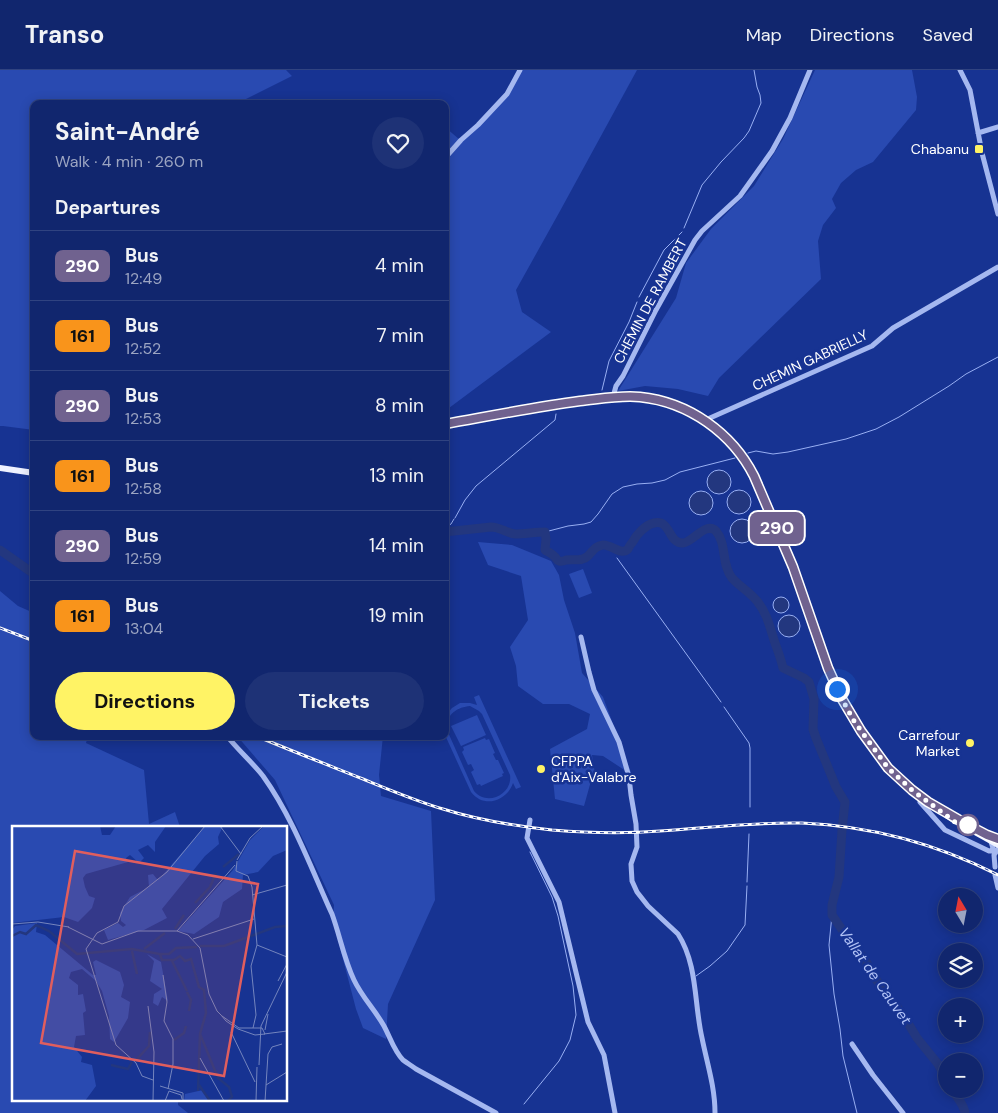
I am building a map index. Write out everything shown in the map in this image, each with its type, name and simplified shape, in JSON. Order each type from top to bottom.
[{"type":"main road","points":[[449,423],[613,397],[640,397],[658,400],[707,421],[725,437],[749,465],[793,567],[828,668],[848,711],[861,731],[888,768],[912,790],[928,802],[996,842]]},
{"type":"main road","points":[[0,468],[30,473]]},
{"type":"street","points":[[449,154],[507,94],[520,70]]},
{"type":"street","name":"CHEMIN DE RAMBERT","points":[[613,397],[616,386],[695,240],[740,196],[772,152],[790,118],[810,70]]},
{"type":"street","points":[[960,70],[970,90],[991,191],[998,214]]},
{"type":"street","points":[[978,133],[998,127]]},
{"type":"street","name":"CHEMIN GABRIELLY","points":[[707,421],[872,346],[893,328],[998,267]]},
{"type":"street","points":[[581,637],[588,672],[594,690],[619,742],[629,777],[630,795],[636,824],[637,847],[630,864],[632,881],[637,892],[648,906],[678,934],[685,949],[691,967],[701,1038],[713,1084],[715,1113]]},
{"type":"street","points":[[231,740],[253,763],[280,802],[332,914],[353,979],[378,1016],[403,1060],[496,1113]]},
{"type":"street","points":[[920,802],[945,830],[989,851],[991,851],[996,842]]},
{"type":"street","points":[[530,820],[528,838],[559,902],[588,1022],[604,1055],[615,1113]]},
{"type":"street","points":[[994,867],[994,855],[998,849]]},
{"type":"street","points":[[995,878],[998,888]]},
{"type":"street","points":[[852,1044],[873,1075],[903,1113]]},
{"type":"shaded area","points":[[0,70],[286,70],[292,76],[244,100],[30,100],[30,430],[0,426]]},
{"type":"shaded area","points":[[520,70],[637,70],[516,290],[522,312],[551,332],[449,408],[449,130],[460,140],[507,94]]},
{"type":"shaded area","points":[[815,70],[912,70],[917,97],[916,110],[873,162],[856,170],[841,183],[832,199],[836,208],[823,225],[818,241],[821,279],[719,378],[708,396],[678,389],[645,386],[618,391],[676,298],[686,263],[711,229],[754,186],[783,139]]},
{"type":"shaded area","points":[[719,470],[727,474],[731,482],[727,490],[719,494],[711,490],[707,482],[711,474]]},
{"type":"shaded area","points":[[739,490],[748,493],[751,502],[748,511],[739,514],[730,511],[727,502],[730,493]]},
{"type":"shaded area","points":[[701,491],[709,495],[713,503],[709,511],[701,515],[693,511],[689,503],[693,495]]},
{"type":"shaded area","points":[[742,519],[751,522],[754,531],[751,540],[742,543],[733,540],[730,531],[733,522]]},
{"type":"shaded area","points":[[478,542],[512,545],[551,561],[559,575],[564,600],[575,633],[582,673],[603,697],[632,775],[603,756],[592,755],[596,780],[591,781],[584,806],[555,799],[550,749],[587,729],[590,714],[569,704],[543,704],[518,686],[516,666],[510,647],[528,620],[521,576],[488,565]]},
{"type":"shaded area","points":[[583,569],[592,593],[579,598],[569,574]]},
{"type":"shaded area","points":[[0,591],[18,606],[30,611],[30,740],[87,740],[86,743],[144,770],[149,824],[175,812],[180,826],[12,826],[12,1100],[178,1100],[178,1105],[188,1113],[0,1113]]},
{"type":"shaded area","points":[[778,597],[784,597],[789,602],[787,611],[778,613],[773,608],[773,602]]},
{"type":"shaded area","points":[[789,615],[797,618],[800,626],[797,634],[789,637],[781,634],[778,626],[781,618]]},
{"type":"shaded area","points":[[479,695],[521,787],[516,789],[513,783],[506,794],[495,801],[482,800],[471,792],[447,740],[449,740],[449,735],[474,791],[479,796],[492,798],[503,793],[510,782],[510,775],[482,714],[470,706],[456,710],[449,718],[449,711],[460,703],[477,705],[474,697]]},
{"type":"shaded area","points":[[477,715],[486,735],[461,746],[451,726]]},
{"type":"shaded area","points":[[485,738],[486,740],[489,739],[495,753],[493,754],[504,773],[502,774],[503,776],[481,786],[480,784],[477,785],[471,772],[474,770],[471,764],[468,765],[462,752],[464,750],[463,747]]},
{"type":"shaded area","points":[[240,740],[383,740],[379,775],[381,796],[431,811],[435,900],[388,1004],[386,1039],[363,1028],[356,1009],[333,921],[334,905],[275,780]]},
{"type":"waterway","points":[[684,228],[702,185],[749,131],[761,103],[754,70]]},
{"type":"waterway","points":[[639,297],[664,250],[682,232]]},
{"type":"waterway","points":[[602,390],[609,361],[637,302]]},
{"type":"waterway","points":[[748,453],[756,451],[773,454],[788,452],[846,439],[876,429],[899,417],[966,374],[998,357]]},
{"type":"waterway","points":[[455,518],[465,500],[476,486],[555,420],[556,414]]},
{"type":"waterway","points":[[545,532],[591,522],[612,494],[623,487],[665,480],[680,472],[735,458]]},
{"type":"waterway","points":[[449,525],[454,519]]},
{"type":"waterway","name":"Vallat de Cauvet","points":[[449,532],[491,527],[515,534],[545,532],[545,550],[558,561],[561,561],[583,559],[596,548],[603,545],[619,551],[625,551],[641,531],[654,523],[664,525],[675,540],[683,543],[704,530],[712,529],[716,531],[722,542],[726,567],[732,578],[754,598],[763,611],[770,626],[783,668],[809,682],[814,699],[813,729],[836,787],[845,802],[839,877],[832,905],[832,915],[864,958],[875,978],[903,1015],[917,1038],[938,1064]]},
{"type":"waterway","name":"Vallat de Cauvet","points":[[608,546],[611,550]]},
{"type":"waterway","points":[[0,550],[30,571]]},
{"type":"waterway","points":[[617,558],[721,702]]},
{"type":"waterway","points":[[724,707],[749,743],[750,807]]},
{"type":"waterway","points":[[747,882],[749,834]]},
{"type":"waterway","points":[[524,1104],[559,1061],[570,1040],[576,1015],[573,986],[558,916],[552,897],[530,852]]},
{"type":"waterway","points":[[696,976],[727,951],[745,925],[747,886]]},
{"type":"waterway","points":[[832,915],[829,945],[834,994],[843,1056],[857,1113]]},
{"type":"waterway","name":"Vallat de Cauvet","points":[[958,1098],[965,1113]]},
{"type":"railway","points":[[0,628],[30,639]]},
{"type":"railway","points":[[266,740],[423,802],[456,813],[524,827],[606,833],[767,823],[828,825],[903,838],[951,854],[998,875]]},
{"type":"bus line","name":"290","points":[[449,423],[561,404],[627,396],[658,400],[707,421],[725,437],[749,465],[793,567],[828,668],[848,711],[861,731],[888,768],[912,790],[928,802],[968,825],[998,839]]},
{"type":"place","name":"Chabanu","points":[[979,149]]},
{"type":"place","name":"Carrefour Market","points":[[970,743]]},
{"type":"place","name":"CFPPA d'Aix-Valabre","points":[[541,769]]},
{"type":"route","points":[[837,689],[854,721],[888,768],[912,790],[955,822],[968,825]]}]
